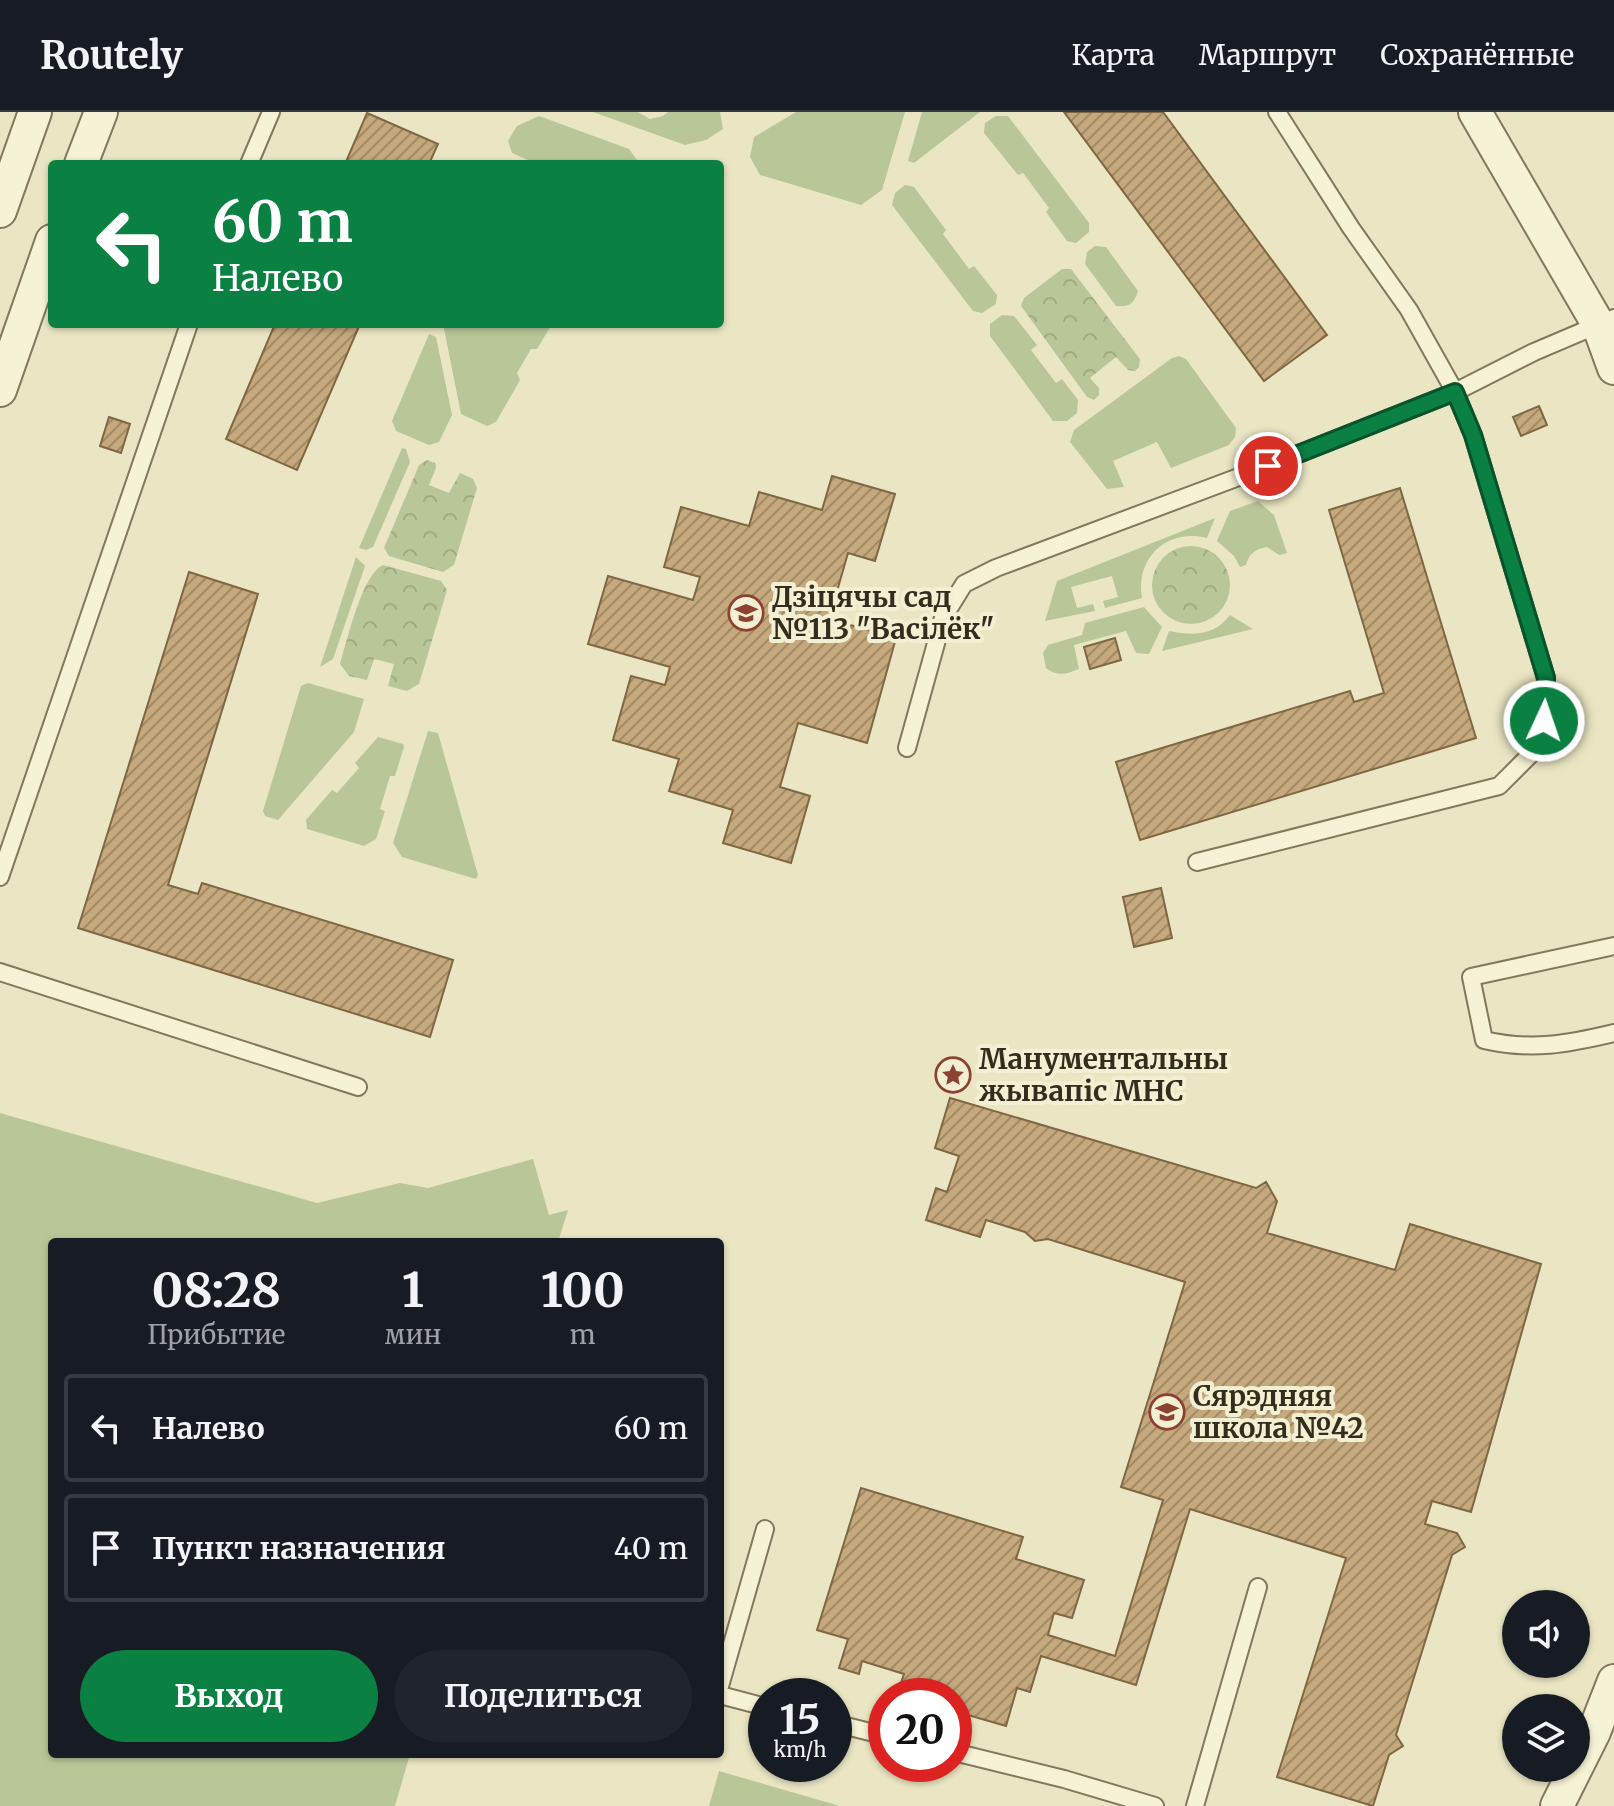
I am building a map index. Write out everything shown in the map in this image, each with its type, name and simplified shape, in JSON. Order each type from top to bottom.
[{"type":"street","points":[[0,211],[35,112]]},
{"type":"street","points":[[83,160],[101,112]]},
{"type":"street","points":[[1475,112],[1606,321],[1614,368]]},
{"type":"street","points":[[0,390],[48,252]]},
{"type":"street","points":[[1590,1736],[1614,1681]]},
{"type":"street","points":[[1557,1806],[1569,1782]]},
{"type":"lane","points":[[251,160],[271,112]]},
{"type":"lane","points":[[1197,862],[1499,786],[1543,742],[1546,678],[1473,435],[1455,392],[1409,310],[1351,228],[1277,112]]},
{"type":"lane","points":[[907,748],[943,618],[964,584],[996,568],[1455,392],[1534,352],[1606,321]]},
{"type":"lane","points":[[0,877],[188,328]]},
{"type":"lane","points":[[1614,946],[1471,977],[1484,1040],[1507,1045],[1562,1046],[1614,1033]]},
{"type":"lane","points":[[0,972],[358,1087]]},
{"type":"lane","points":[[724,1672],[765,1529]]},
{"type":"lane","points":[[1195,1806],[1258,1587]]},
{"type":"lane","points":[[724,1696],[748,1702]]},
{"type":"lane","points":[[972,1756],[1155,1806]]},
{"type":"green space","points":[[593,112],[638,112],[650,119],[668,112],[720,112],[723,129],[706,140],[685,145]]},
{"type":"green space","points":[[796,112],[905,112],[882,190],[861,205],[760,175],[750,157],[754,137]]},
{"type":"green space","points":[[922,112],[980,112],[914,163],[908,161]]},
{"type":"green space","points":[[539,116],[629,149],[637,160],[528,160],[512,153],[508,141],[517,126]]},
{"type":"green space","points":[[996,116],[1008,116],[1089,223],[1089,232],[1076,243],[1067,241],[1046,212],[1049,208],[1023,173],[1018,175],[984,133],[985,123]]},
{"type":"green space","points":[[905,185],[914,187],[946,230],[943,234],[969,269],[974,266],[997,295],[996,304],[982,313],[973,311],[892,205],[895,193]]},
{"type":"green space","points":[[1095,246],[1106,247],[1138,291],[1130,304],[1116,306],[1085,264],[1087,252]]},
{"type":"green space","points":[[1062,269],[1071,269],[1140,359],[1135,371],[1128,370],[1116,357],[1090,378],[1099,388],[1099,395],[1094,400],[1087,397],[1021,306],[1024,298]]},
{"type":"green space","points":[[1002,315],[1014,316],[1037,345],[1031,350],[1056,383],[1062,379],[1078,400],[1077,413],[1067,421],[1053,421],[990,336],[990,324]]},
{"type":"green space","points":[[444,328],[550,328],[537,349],[531,349],[517,373],[520,380],[496,422],[487,426],[461,414]]},
{"type":"green space","points":[[429,334],[436,337],[452,415],[439,442],[429,445],[396,431],[392,421]]},
{"type":"green space","points":[[1179,356],[1186,359],[1236,428],[1235,437],[1229,445],[1171,468],[1157,442],[1113,461],[1124,487],[1107,489],[1070,442],[1074,430]]},
{"type":"green space","points":[[402,448],[406,449],[410,462],[373,547],[366,550],[359,548]]},
{"type":"green space","points":[[427,460],[435,463],[436,468],[429,485],[449,493],[460,473],[473,479],[477,488],[454,565],[443,572],[389,556],[384,548],[419,465]]},
{"type":"green space","points":[[1258,501],[1274,515],[1287,553],[1279,555],[1267,547],[1263,548],[1253,553],[1246,565],[1240,567],[1234,556],[1217,541],[1230,511]]},
{"type":"green space","points":[[1215,518],[1207,538],[1179,537],[1157,549],[1144,570],[1142,598],[1105,608],[1103,601],[1118,597],[1112,576],[1071,587],[1077,608],[1093,604],[1095,611],[1045,621],[1057,581]]},
{"type":"green space","points":[[1191,546],[1206,549],[1223,563],[1230,585],[1227,600],[1213,617],[1191,624],[1176,621],[1159,607],[1152,585],[1155,570],[1169,553]]},
{"type":"green space","points":[[356,557],[365,566],[333,659],[320,667]]},
{"type":"green space","points":[[383,565],[441,581],[447,590],[419,684],[407,691],[388,686],[394,664],[374,659],[367,680],[349,676],[340,664],[362,594],[375,571]]},
{"type":"green space","points":[[1144,607],[1162,627],[1149,654],[1136,653],[1126,631],[1074,645],[1079,669],[1062,674],[1046,668],[1043,653],[1048,645],[1082,635],[1085,623]]},
{"type":"green space","points":[[1230,615],[1253,629],[1162,651],[1169,631],[1186,634],[1210,631]]},
{"type":"green space","points":[[308,683],[364,699],[354,732],[278,820],[265,816],[263,811],[301,686]]},
{"type":"green space","points":[[428,731],[438,733],[478,875],[476,879],[402,857],[393,843]]},
{"type":"green space","points":[[378,737],[403,744],[404,747],[395,776],[390,776],[380,809],[385,811],[376,839],[364,846],[307,829],[306,820],[332,790],[337,793],[359,768],[355,763]]},
{"type":"green space","points":[[0,1113],[317,1203],[400,1183],[428,1188],[533,1159],[549,1215],[568,1210],[559,1238],[48,1238],[48,1758],[409,1758],[395,1806],[0,1806]]},
{"type":"green space","points":[[719,1771],[748,1779],[748,1782],[840,1806],[709,1806]]},
{"type":"building","points":[[1064,112],[1163,112],[1327,335],[1264,381]]},
{"type":"building","points":[[367,113],[438,144],[431,160],[347,160]]},
{"type":"building","points":[[273,328],[358,328],[297,470],[226,439]]},
{"type":"building","points":[[1539,406],[1547,425],[1521,436],[1513,417]]},
{"type":"building","points":[[109,417],[130,424],[121,453],[100,446]]},
{"type":"building","points":[[832,476],[895,494],[875,561],[848,553],[829,619],[896,638],[867,743],[798,723],[780,787],[810,796],[791,863],[723,843],[733,810],[669,791],[679,759],[613,740],[631,676],[665,685],[670,667],[588,644],[608,576],[693,600],[700,577],[664,567],[681,507],[749,526],[759,492],[822,510]]},
{"type":"building","points":[[1400,488],[1476,738],[1140,840],[1116,762],[1350,691],[1354,702],[1384,693],[1329,510]]},
{"type":"building","points":[[189,572],[258,594],[168,885],[198,894],[202,883],[453,960],[430,1037],[78,928]]},
{"type":"building","points":[[1115,638],[1121,660],[1090,669],[1084,647]]},
{"type":"building","points":[[1161,888],[1172,938],[1134,947],[1123,897]]},
{"type":"building","points":[[950,1098],[1256,1188],[1266,1182],[1277,1201],[1267,1233],[1395,1270],[1410,1224],[1541,1264],[1471,1512],[1432,1501],[1425,1524],[1457,1533],[1465,1547],[1452,1555],[1396,1735],[1403,1746],[1389,1755],[1373,1806],[1277,1777],[1346,1558],[1190,1509],[1136,1685],[1041,1656],[1030,1692],[1017,1688],[1006,1726],[972,1716],[972,1678],[903,1678],[904,1674],[862,1661],[859,1674],[839,1668],[848,1639],[817,1630],[861,1488],[1023,1537],[1016,1559],[1084,1580],[1072,1618],[1054,1613],[1048,1635],[1115,1656],[1163,1500],[1121,1487],[1185,1282],[1048,1239],[1035,1241],[1025,1232],[986,1220],[980,1237],[926,1220],[936,1188],[947,1192],[959,1156],[935,1148]]},
{"type":"place","name":"Дзіцячы сад №113 \"Васілёк\"","points":[[746,613]]},
{"type":"place","name":"Манументальны жывапіс МНС","points":[[953,1075]]},
{"type":"place","name":"Сярэдняя школа №42","points":[[1167,1412]]},
{"type":"route","points":[[1268,466],[1455,392],[1473,435],[1546,678],[1544,721]]}]
